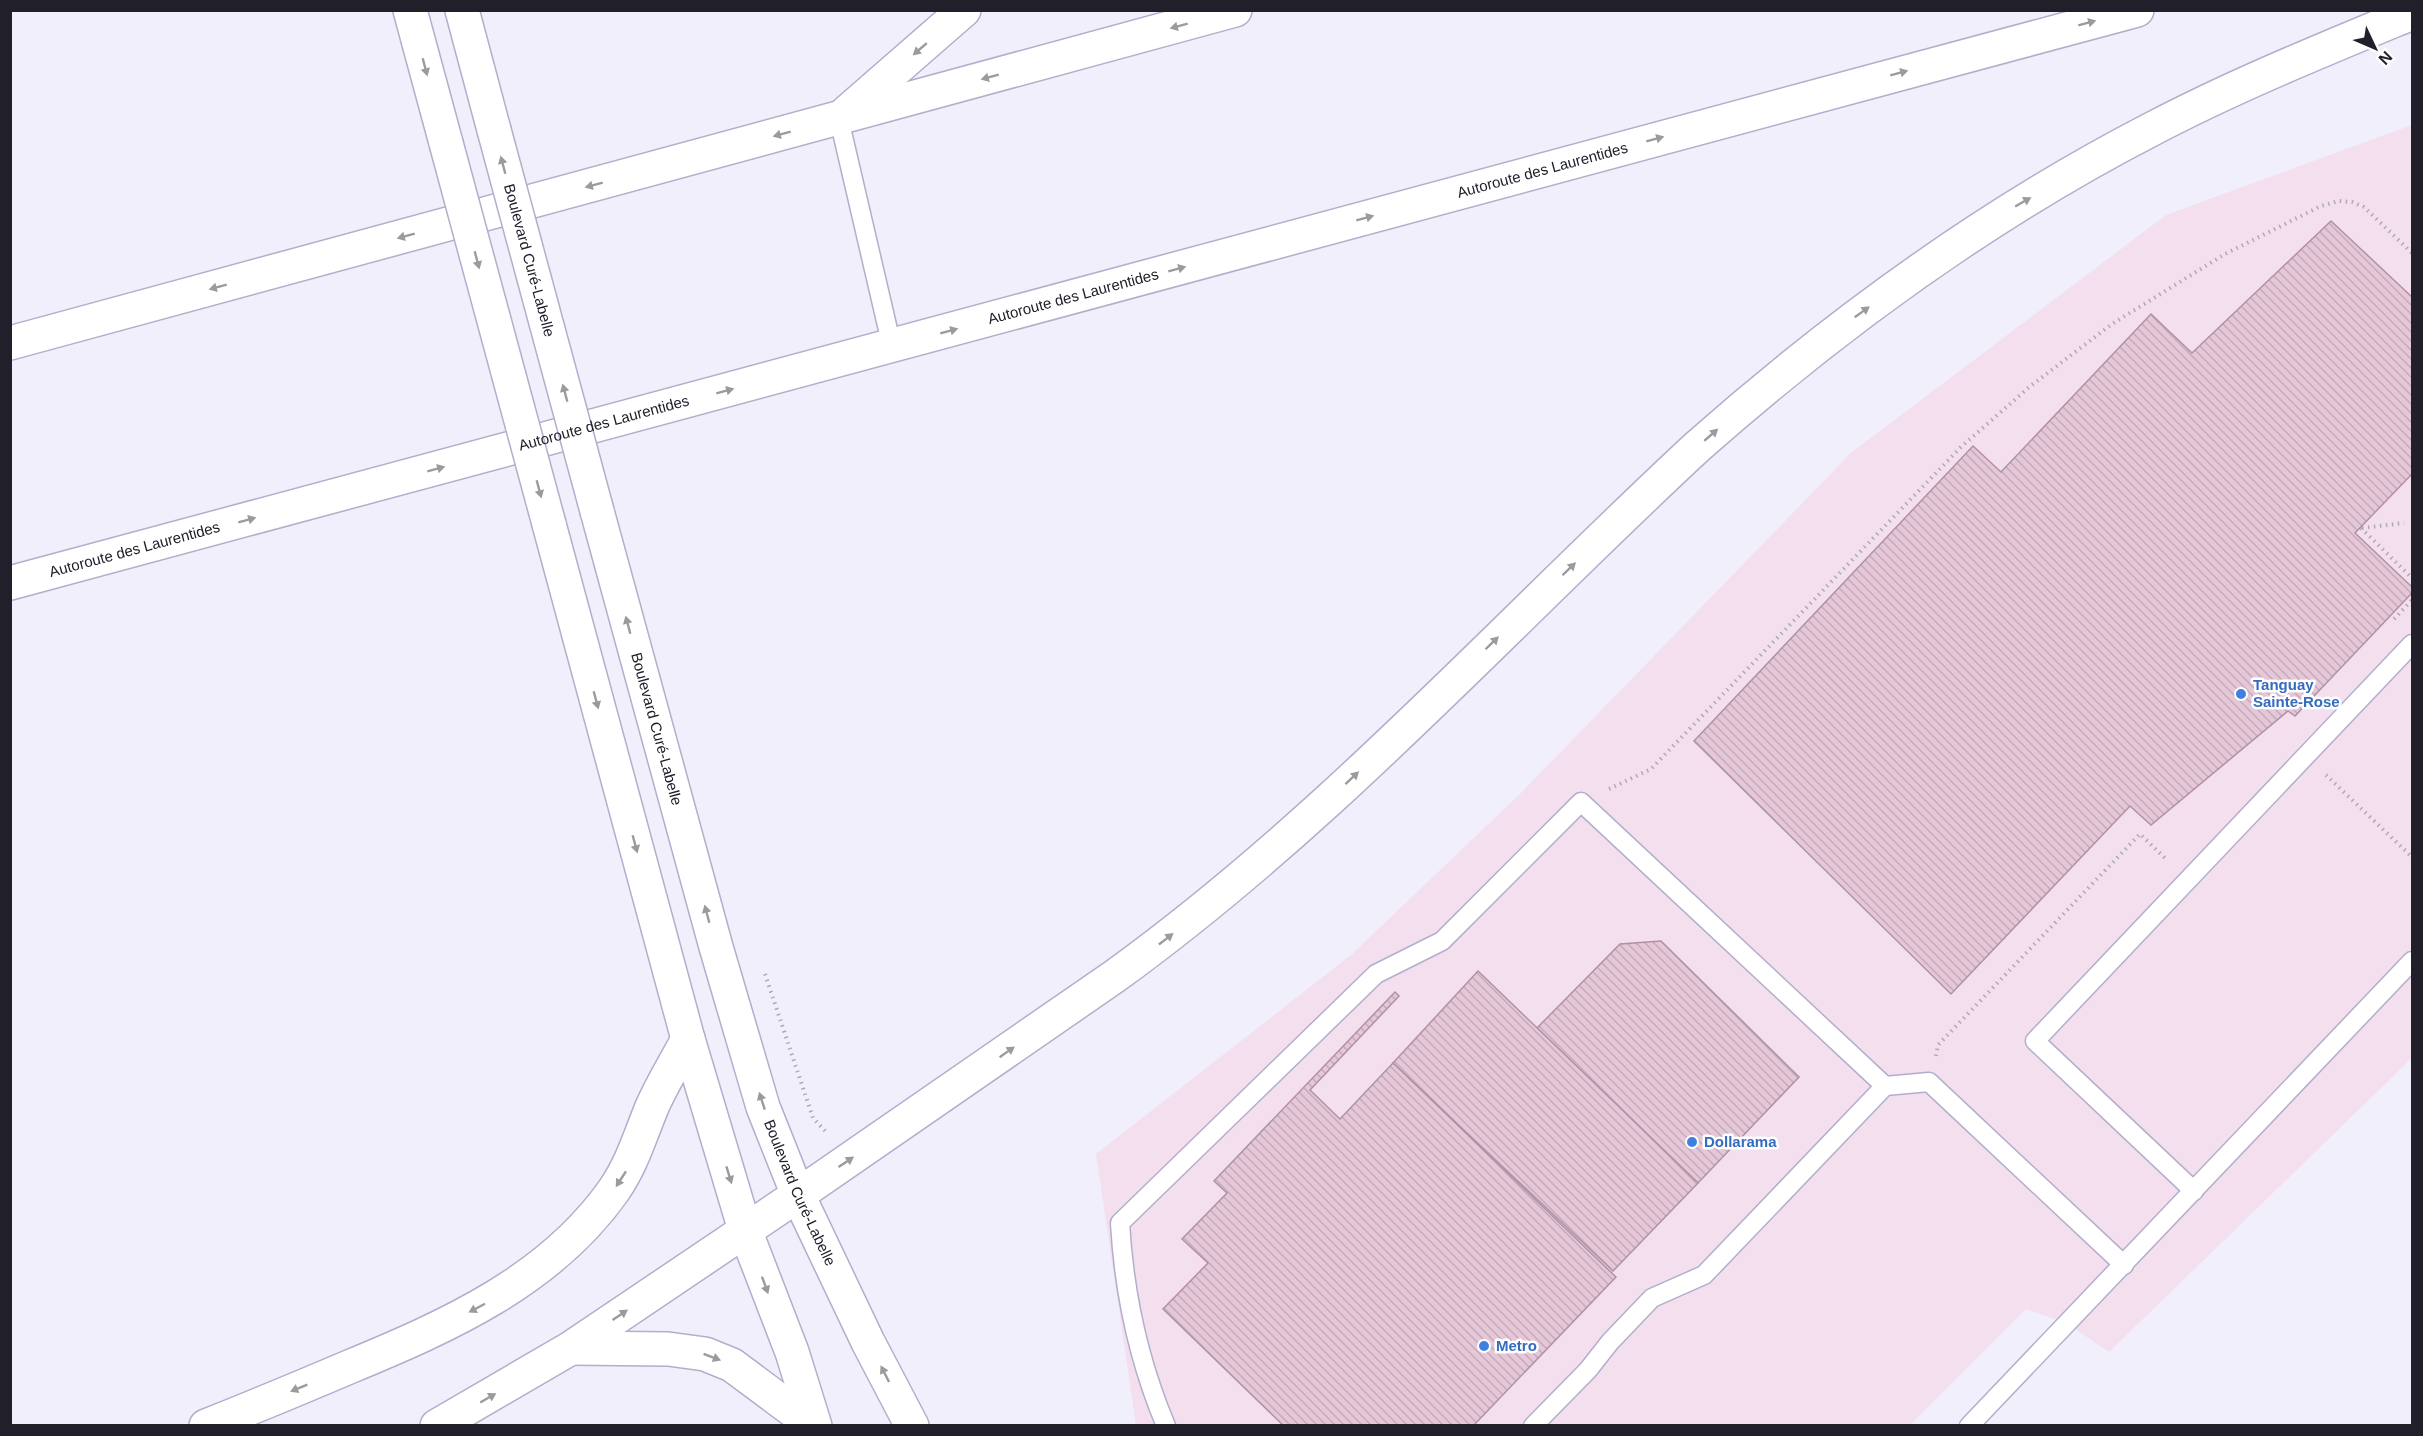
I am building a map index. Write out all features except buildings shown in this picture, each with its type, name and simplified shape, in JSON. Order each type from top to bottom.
[{"type":"main road","points":[[410,10],[688,1039],[746,1230],[792,1352],[814,1425]]},
{"type":"main road","name":"Boulevard Curé-Labelle","points":[[462,10],[748,1058],[780,1152],[798,1195],[868,1342],[912,1425]]},
{"type":"main road","points":[[839,119],[964,10]]},
{"type":"main road","points":[[10,343],[1235,10]]},
{"type":"main road","name":"Autoroute des Laurentides","points":[[10,583],[2137,10]]},
{"type":"main road","points":[[436,1425],[482,1401],[571,1348],[1052,1021],[1159,944],[1326,802],[1697,447],[1781,375],[1871,306],[2010,209],[2151,129],[2290,64],[2412,13]]},
{"type":"main road","points":[[10,607],[191,535]]},
{"type":"main road","points":[[206,1425],[406,1342],[491,1300],[530,1275],[586,1224],[630,1166],[652,1108],[688,1039]]},
{"type":"main road","points":[[571,1348],[668,1349],[705,1354],[732,1365],[814,1425]]},
{"type":"lane","points":[[839,119],[892,347]]},
{"type":"lane","points":[[2194,1191],[2035,1041],[2412,644]]},
{"type":"lane","points":[[1166,1425],[1151,1385],[1134,1322],[1126,1283],[1120,1223],[1376,974],[1442,941],[1581,802],[1885,1086]]},
{"type":"lane","points":[[1969,1425],[2412,961]]},
{"type":"lane","points":[[1533,1425],[1588,1370],[1610,1342],[1652,1298],[1704,1275],[1885,1086],[1929,1082],[2124,1265]]},
{"type":"path","points":[[1581,802],[1651,769],[1960,448],[2028,388],[2112,324],[2225,254],[2312,210],[2339,201],[2352,202],[2364,207],[2412,253]]},
{"type":"path","points":[[2404,523],[2361,528],[2412,578]]},
{"type":"path","points":[[2392,621],[2412,600]]},
{"type":"path","points":[[2325,774],[2412,858]]},
{"type":"path","points":[[1938,1045],[2140,834],[2165,858],[2173,849]]},
{"type":"shaded area","points":[[2412,125],[2412,1058],[2109,1352],[2066,1323],[2026,1309],[1910,1425],[1136,1425],[1096,1154],[1351,955],[1519,795],[1852,452],[2166,215]]},
{"type":"place","name":"Tanguay Sainte-Rose","points":[[2241,694]]},
{"type":"place","name":"Dollarama","points":[[1692,1142]]},
{"type":"place","name":"Metro","points":[[1484,1346]]}]
